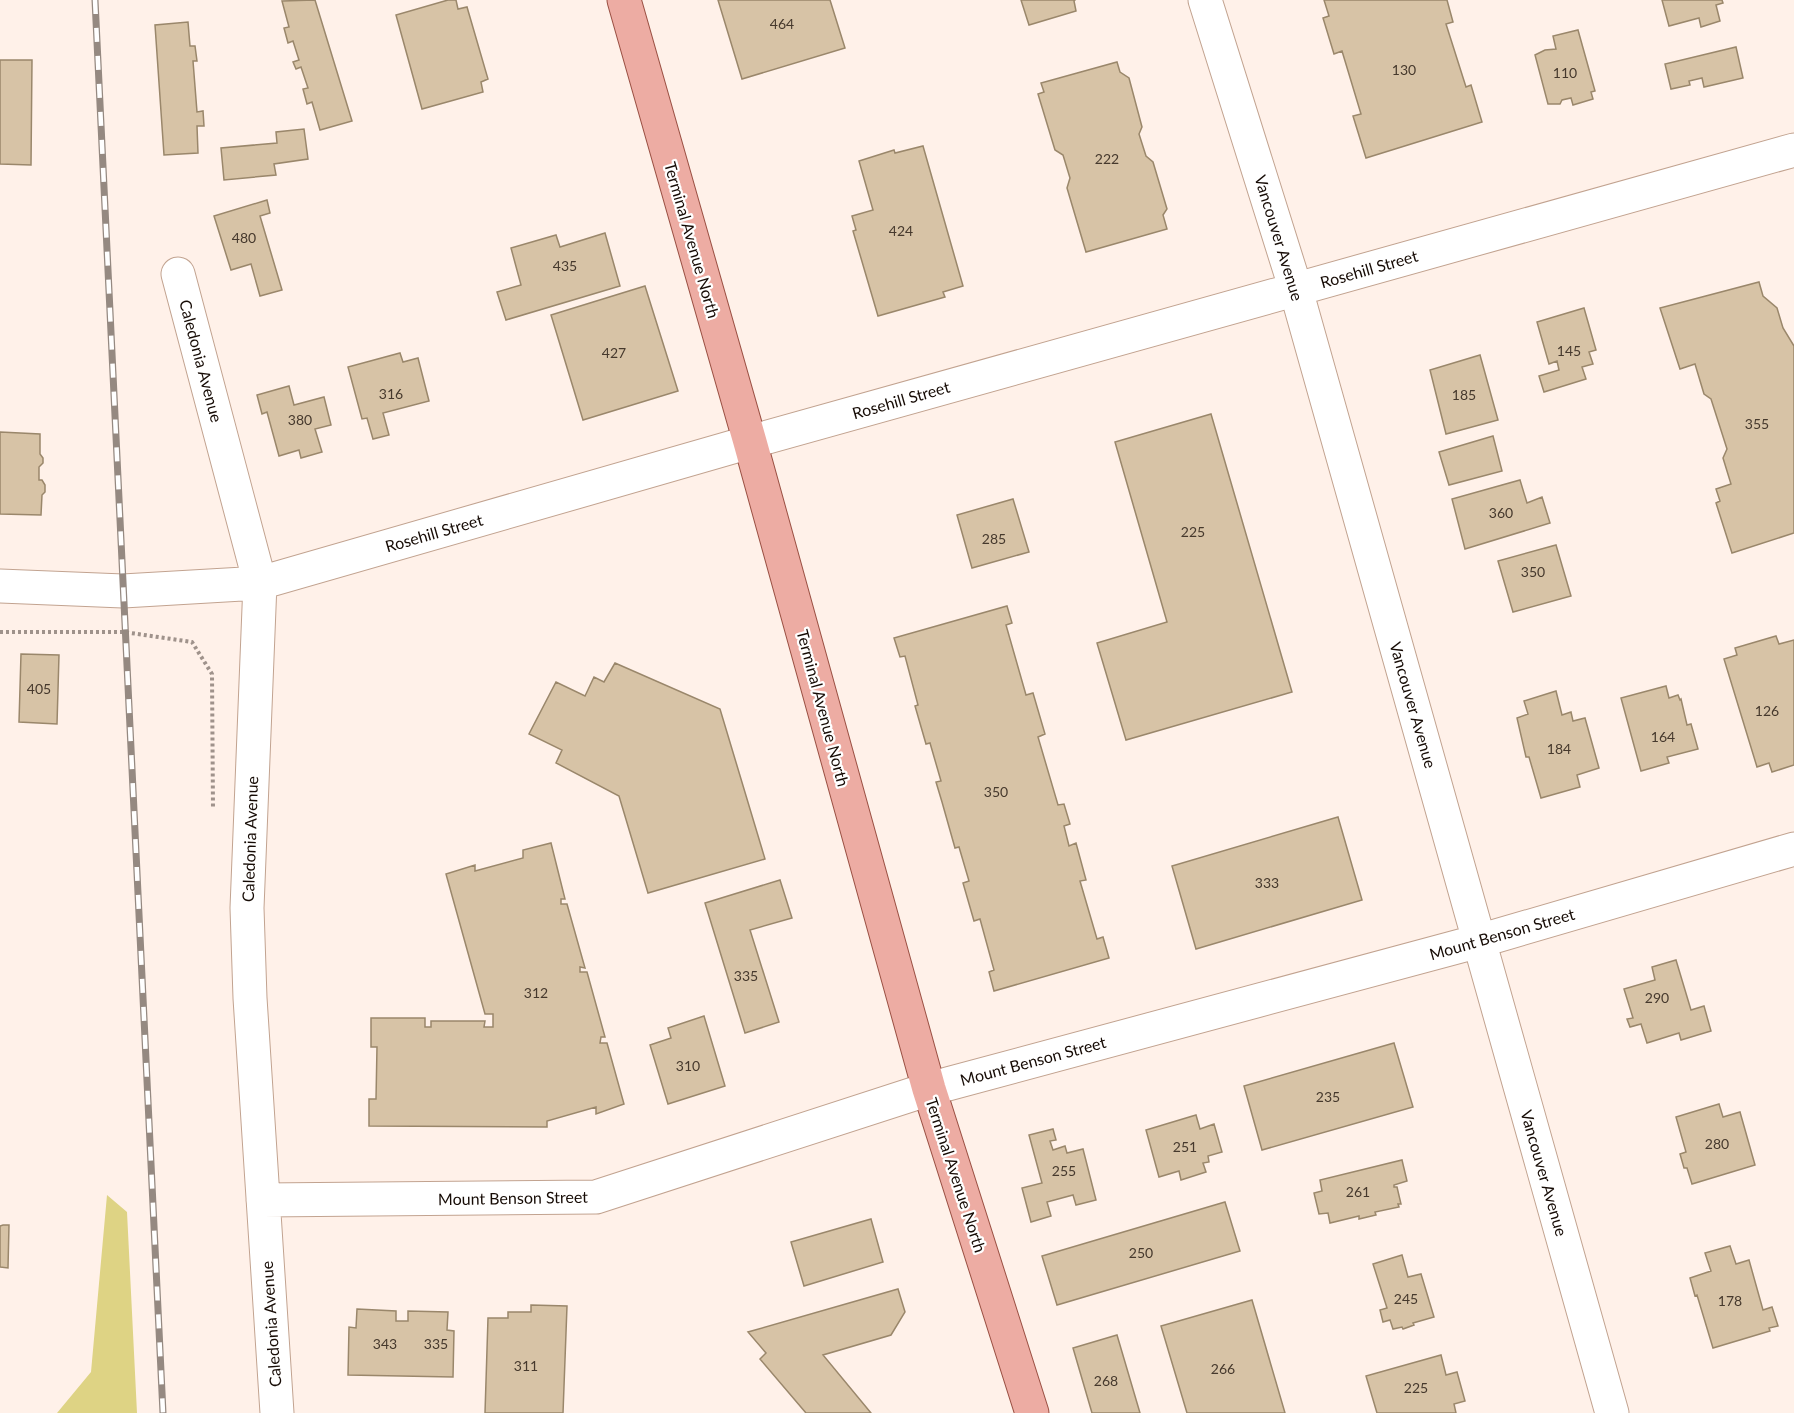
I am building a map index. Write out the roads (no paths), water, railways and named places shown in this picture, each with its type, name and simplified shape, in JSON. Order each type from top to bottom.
[{"type":"main road","name":"Terminal Avenue North","points":[[624,0],[750,442],[929,1089],[1032,1413]]},
{"type":"street","name":"Vancouver Avenue","points":[[1204,0],[1296,290],[1612,1413]]},
{"type":"street","name":"Rosehill Street","points":[[0,586],[123,591],[260,583],[750,442],[1794,150]]},
{"type":"street","name":"Caledonia Avenue","points":[[178,274],[260,583],[247,908],[250,998],[277,1413]]},
{"type":"street","name":"Mount Benson Street","points":[[263,1200],[596,1197],[929,1089],[1479,941],[1794,849]]},
{"type":"railway","points":[[95,0],[163,1413]]}]
